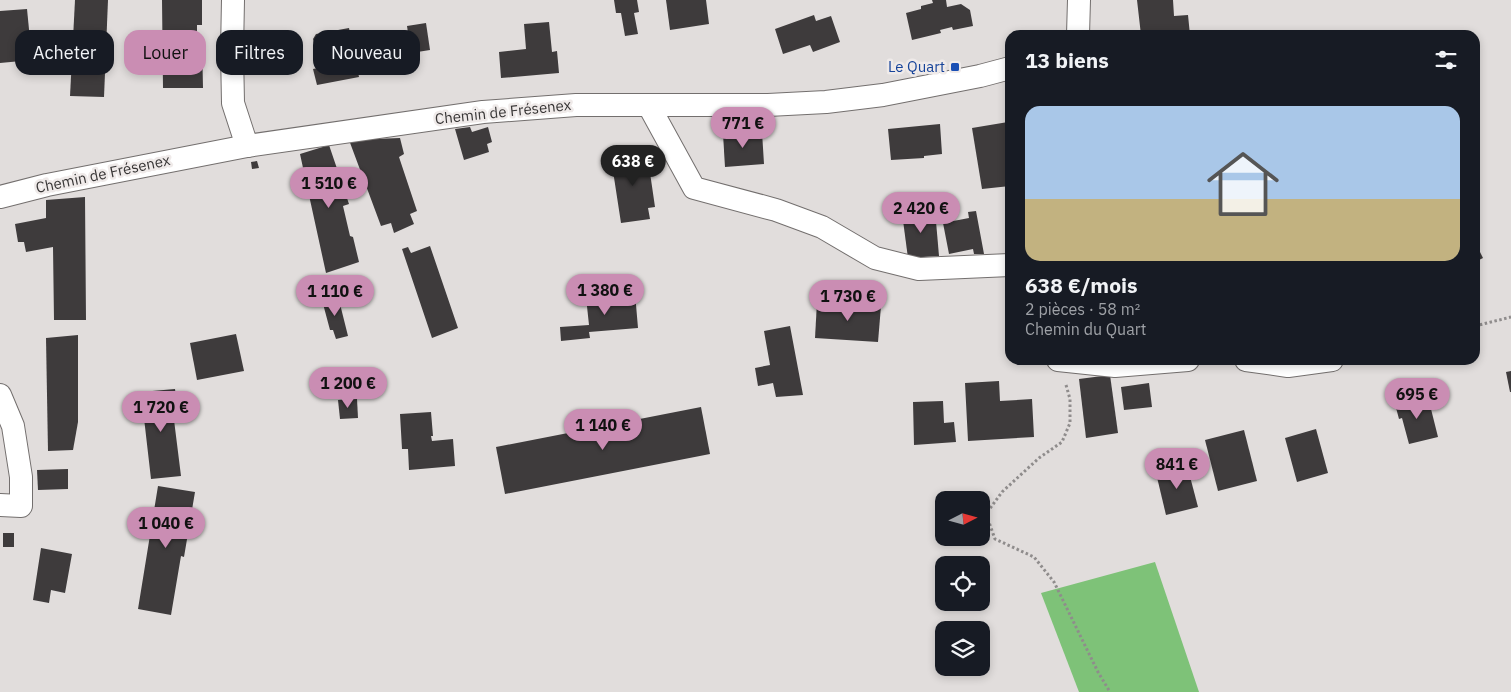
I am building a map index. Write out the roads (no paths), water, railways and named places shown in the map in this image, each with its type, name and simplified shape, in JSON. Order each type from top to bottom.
[{"type":"street","points":[[233,0],[233,103],[247,146]]},
{"type":"street","points":[[1078,30],[1079,0]]},
{"type":"street","name":"Chemin de Frésenex","points":[[0,197],[47,184],[247,146],[483,112],[576,105],[768,105],[826,102],[883,95],[1005,69]]},
{"type":"street","points":[[649,106],[694,188],[776,210],[822,227],[875,258],[919,269],[1005,265]]},
{"type":"street","points":[[1061,369],[1127,365]]},
{"type":"street","points":[[1281,365],[1295,365]]},
{"type":"street","points":[[0,395],[13,426],[21,477],[21,506],[0,505]]},
{"type":"place","name":"Le Quart","points":[[955,67]]}]
